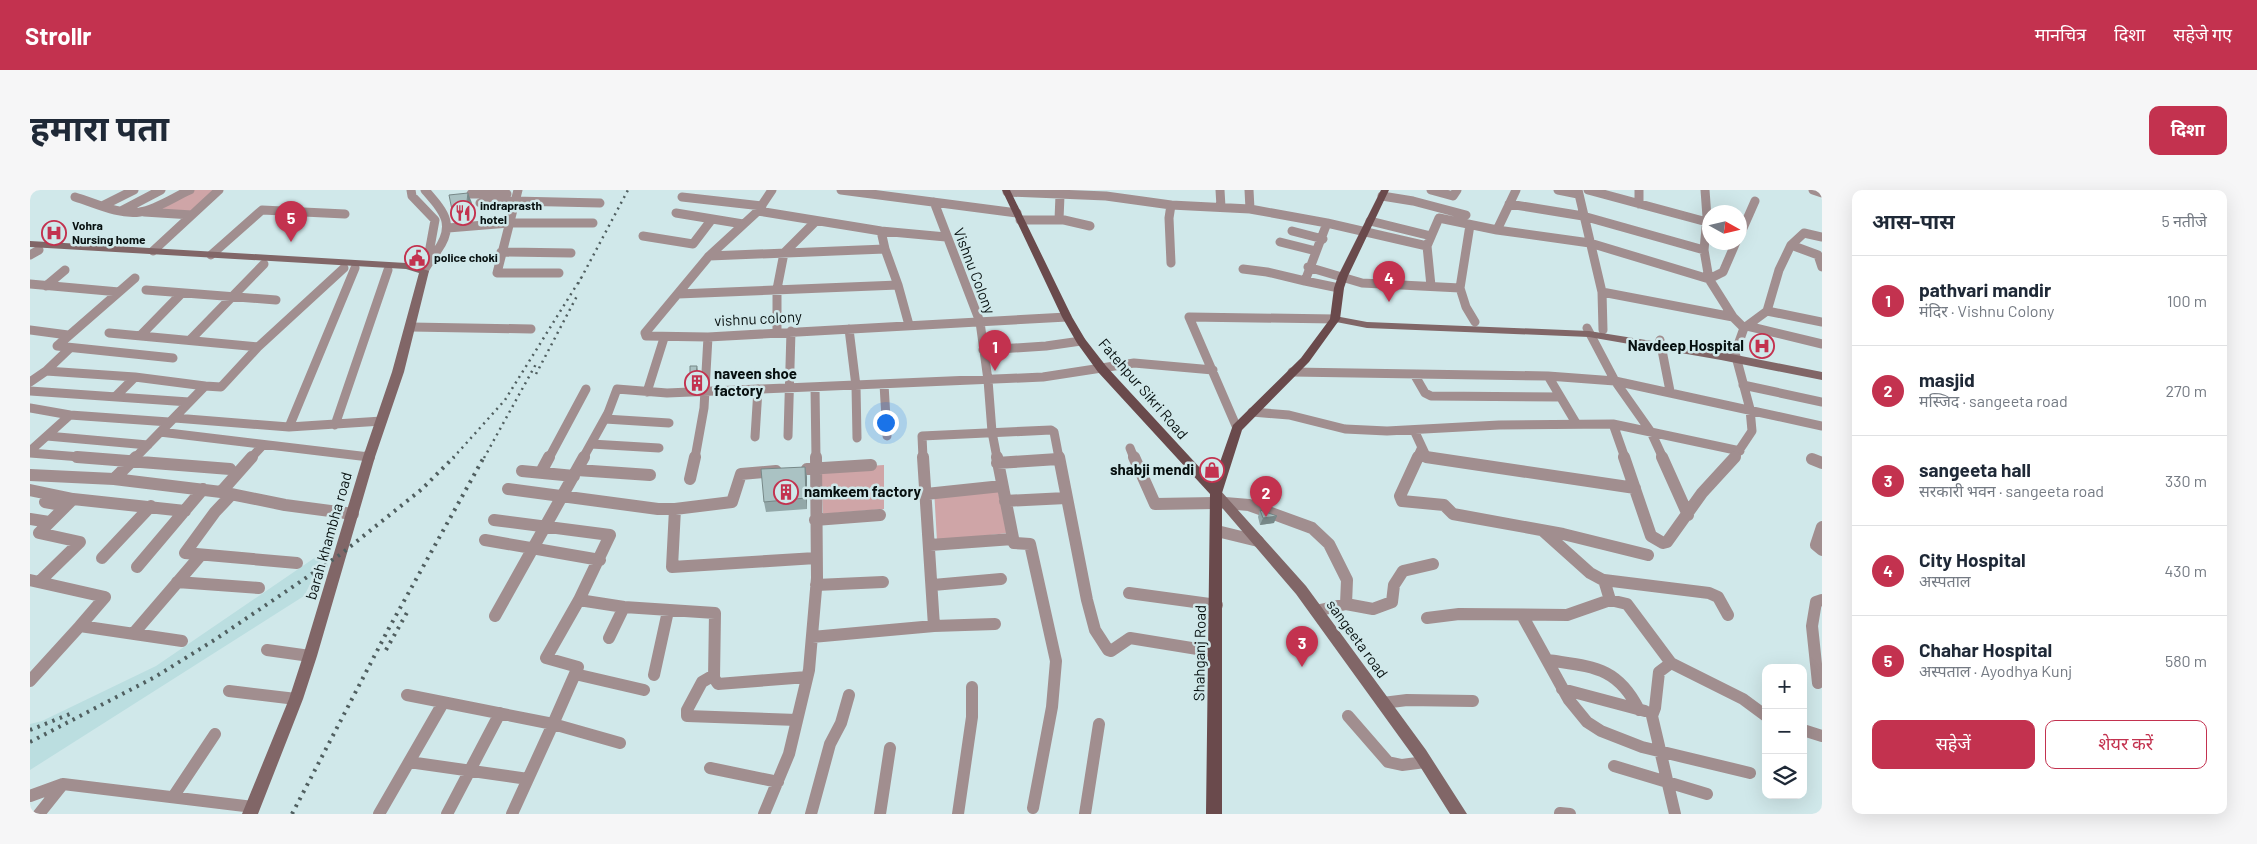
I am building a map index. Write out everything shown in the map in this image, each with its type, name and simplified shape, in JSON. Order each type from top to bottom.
[{"type":"main road","name":"Fatehpur Sikri Road","points":[[1007,191],[1067,317],[1081,341],[1102,369],[1219,500]]},
{"type":"main road","points":[[1237,428],[1304,360],[1335,319],[1338,288],[1383,193]]},
{"type":"main road","name":"Shahganj Road","points":[[1214,814],[1217,605],[1216,531],[1219,500],[1237,428]]},
{"type":"street","points":[[104,205],[134,190]]},
{"type":"street","points":[[121,211],[162,190]]},
{"type":"street","points":[[137,212],[190,190]]},
{"type":"street","points":[[154,251],[219,190]]},
{"type":"street","name":"barah khambha road","points":[[251,810],[296,698],[310,656],[369,457],[411,327],[421,268],[435,232],[435,220],[412,196],[410,190]]},
{"type":"street","points":[[425,190],[442,208],[447,218],[448,228],[509,223],[593,223]]},
{"type":"street","name":"vishnu colony","points":[[772,190],[760,208],[709,256],[645,333],[648,337],[708,337],[1067,317]]},
{"type":"street","points":[[841,190],[934,202],[1018,216],[1079,222],[1090,226]]},
{"type":"street","points":[[1220,190],[1221,207]]},
{"type":"street","points":[[1249,190],[1250,209]]},
{"type":"street","points":[[1431,190],[1453,196],[1457,190]]},
{"type":"street","points":[[1497,230],[1516,190]]},
{"type":"street","points":[[1558,190],[1578,192],[1602,292],[1603,330]]},
{"type":"street","points":[[1588,190],[1702,221]]},
{"type":"street","points":[[1639,190],[1639,204]]},
{"type":"street","points":[[1705,190],[1706,205]]},
{"type":"street","points":[[1813,190],[1822,193]]},
{"type":"street","points":[[1007,191],[1060,195],[1106,193],[1171,205],[1250,209],[1327,223],[1427,246]]},
{"type":"street","points":[[1383,193],[1466,215]]},
{"type":"street","points":[[471,194],[516,195],[600,203]]},
{"type":"street","points":[[480,203],[516,195]]},
{"type":"street","points":[[516,195],[497,271],[499,273],[559,273]]},
{"type":"street","points":[[1059,220],[1060,195]]},
{"type":"street","points":[[75,196],[121,211],[192,215]]},
{"type":"street","points":[[682,198],[723,203],[728,201],[816,221],[881,231],[946,237]]},
{"type":"street","points":[[1747,218],[1754,200]]},
{"type":"street","name":"Vishnu Colony","points":[[934,202],[980,322],[988,380],[992,432],[1013,539]]},
{"type":"street","points":[[1509,204],[1583,216],[1702,249]]},
{"type":"street","points":[[1170,263],[1169,218],[1171,205]]},
{"type":"street","points":[[211,255],[262,210],[345,214]]},
{"type":"street","points":[[676,213],[743,224]]},
{"type":"street","points":[[1431,286],[1427,246],[1437,218],[1497,230],[1590,243],[1709,279],[1722,272],[1732,250]]},
{"type":"street","points":[[643,236],[692,244],[712,219]]},
{"type":"street","points":[[777,332],[777,289],[784,253],[816,221]]},
{"type":"street","points":[[1370,221],[1431,236]]},
{"type":"street","points":[[1305,280],[1308,267],[1322,239],[1327,223]]},
{"type":"street","points":[[1470,225],[1460,288],[1466,307],[1475,322]]},
{"type":"street","name":"barah khambha road","points":[[421,268],[438,250],[448,228]]},
{"type":"street","points":[[881,231],[909,325]]},
{"type":"street","points":[[1292,231],[1322,239]]},
{"type":"street","points":[[1613,424],[1652,536],[1657,541],[1666,543],[1702,494],[1740,451],[1752,432],[1750,409],[1735,356],[1746,327],[1766,311],[1779,270],[1792,246],[1804,233],[1822,238]]},
{"type":"street","points":[[1280,242],[1316,251]]},
{"type":"street","points":[[30,244],[421,268]]},
{"type":"street","points":[[1792,246],[1818,255],[1822,267]]},
{"type":"street","points":[[709,256],[885,249]]},
{"type":"street","points":[[1704,250],[1709,279],[1734,317],[1746,327],[1822,344]]},
{"type":"street","points":[[33,252],[388,270],[421,268]]},
{"type":"street","points":[[501,252],[571,253]]},
{"type":"street","points":[[191,339],[234,297],[264,264]]},
{"type":"street","points":[[1308,267],[1362,283],[1460,288]]},
{"type":"street","points":[[46,371],[135,377],[221,387],[258,346],[344,268]]},
{"type":"street","points":[[289,427],[308,375],[319,354],[355,268]]},
{"type":"street","points":[[1244,269],[1260,270],[1270,274],[1338,288]]},
{"type":"street","points":[[46,286],[65,270]]},
{"type":"street","points":[[335,425],[388,270]]},
{"type":"street","points":[[135,278],[68,334],[57,346],[173,358]]},
{"type":"street","points":[[30,284],[119,292]]},
{"type":"street","points":[[678,294],[898,285]]},
{"type":"street","points":[[146,290],[276,300]]},
{"type":"street","points":[[1602,292],[1734,317]]},
{"type":"street","points":[[140,336],[180,294]]},
{"type":"street","points":[[1766,311],[1822,322]]},
{"type":"street","points":[[1237,428],[1189,319],[1190,316],[1335,319],[1367,325],[1603,330],[1661,343]]},
{"type":"street","points":[[1352,321],[1364,319],[1475,322],[1588,331],[1822,371]]},
{"type":"street","points":[[411,327],[531,329]]},
{"type":"street","points":[[849,329],[856,386],[857,438]]},
{"type":"street","points":[[30,330],[68,334]]},
{"type":"street","points":[[788,436],[791,331]]},
{"type":"street","points":[[1588,331],[1615,381],[1651,432],[1688,515]]},
{"type":"street","points":[[109,333],[258,346]]},
{"type":"street","points":[[690,479],[699,441],[707,391],[708,337]]},
{"type":"street","points":[[647,392],[664,338]]},
{"type":"street","points":[[983,350],[1046,346],[1081,341]]},
{"type":"street","points":[[1661,343],[1670,391]]},
{"type":"street","points":[[30,382],[46,371],[69,348]]},
{"type":"street","points":[[1735,356],[1822,376]]},
{"type":"street","points":[[495,616],[576,473],[605,419],[617,390],[647,392],[707,391],[988,380],[1043,377],[1134,363],[1213,370]]},
{"type":"street","points":[[1292,372],[1548,376],[1615,381],[1670,391],[1822,426]]},
{"type":"street","points":[[1414,374],[1425,393],[1431,396],[1560,397]]},
{"type":"street","points":[[1548,376],[1576,423]]},
{"type":"street","points":[[115,397],[135,377]]},
{"type":"street","points":[[884,384],[887,436]]},
{"type":"street","points":[[1743,385],[1822,402]]},
{"type":"street","points":[[114,479],[205,386]]},
{"type":"street","points":[[764,814],[789,754],[807,677],[812,636],[816,585],[815,387]]},
{"type":"street","points":[[541,472],[586,389]]},
{"type":"street","points":[[755,437],[758,389]]},
{"type":"street","points":[[30,391],[189,402]]},
{"type":"street","points":[[30,408],[70,415],[289,427],[382,420]]},
{"type":"street","points":[[1252,412],[1289,415],[1356,430],[1414,430],[1576,423],[1613,424],[1740,451]]},
{"type":"street","points":[[30,452],[70,415]]},
{"type":"street","points":[[605,419],[668,423]]},
{"type":"street","points":[[1414,430],[1421,449],[1427,458],[1635,488]]},
{"type":"street","points":[[934,626],[933,585],[922,436],[1053,431],[1095,630],[1108,650],[1111,651],[1130,638],[1216,652]]},
{"type":"street","points":[[160,432],[369,457]]},
{"type":"street","points":[[47,436],[148,444]]},
{"type":"street","points":[[591,444],[659,448]]},
{"type":"street","points":[[263,445],[186,552],[187,555],[297,564]]},
{"type":"street","points":[[1130,448],[1155,504],[1219,500],[1249,505],[1312,528],[1329,544],[1347,580],[1346,604]]},
{"type":"street","points":[[1421,449],[1400,496],[1402,501],[1444,505],[1453,514],[1620,546],[1648,555]]},
{"type":"street","points":[[30,452],[230,469]]},
{"type":"street","points":[[997,463],[1058,459]]},
{"type":"street","points":[[508,489],[658,509],[675,509],[732,502],[741,474],[871,465]]},
{"type":"street","points":[[522,471],[650,474]]},
{"type":"street","points":[[30,475],[114,479],[203,489],[353,514]]},
{"type":"street","points":[[926,494],[1002,486]]},
{"type":"street","points":[[137,567],[203,489]]},
{"type":"street","points":[[30,490],[69,502]]},
{"type":"street","points":[[1005,501],[1066,498]]},
{"type":"street","name":"sangeeta road","points":[[1219,500],[1258,541],[1316,611],[1426,762],[1459,814]]},
{"type":"street","points":[[45,502],[150,506],[185,511]]},
{"type":"street","points":[[35,580],[80,542],[40,534],[69,502]]},
{"type":"street","points":[[102,558],[150,506]]},
{"type":"street","points":[[675,509],[672,567],[816,558]]},
{"type":"street","points":[[815,520],[880,515]]},
{"type":"street","points":[[30,519],[49,522]]},
{"type":"street","points":[[494,520],[610,535],[600,560],[546,658],[577,666],[512,814]]},
{"type":"street","points":[[1822,527],[1816,545],[1822,550]]},
{"type":"street","points":[[1542,530],[1590,573],[1603,580],[1709,592],[1718,597],[1728,615]]},
{"type":"street","points":[[1216,531],[1258,541]]},
{"type":"street","points":[[930,545],[1013,539],[1014,544],[1030,544],[1056,661],[1052,707],[1033,808]]},
{"type":"street","points":[[485,540],[600,560]]},
{"type":"street","points":[[133,634],[200,556]]},
{"type":"street","points":[[1316,611],[1346,604],[1373,608],[1392,602],[1394,585],[1403,571],[1434,564]]},
{"type":"street","points":[[933,585],[1001,579]]},
{"type":"street","points":[[30,681],[105,598],[35,580]]},
{"type":"street","points":[[1603,580],[1610,600]]},
{"type":"street","points":[[177,582],[259,588]]},
{"type":"street","points":[[816,585],[883,582]]},
{"type":"street","points":[[1129,594],[1217,605]]},
{"type":"street","points":[[579,600],[624,607],[715,613],[714,675],[715,681],[718,684],[807,677]]},
{"type":"street","points":[[1427,618],[1459,614],[1567,614],[1610,600],[1627,604],[1671,663],[1743,699],[1762,713]]},
{"type":"street","points":[[1818,683],[1812,626],[1816,602],[1822,600]]},
{"type":"street","points":[[609,638],[624,607]]},
{"type":"street","points":[[654,675],[668,611]]},
{"type":"street","points":[[1522,615],[1574,708],[1595,728],[1618,738],[1660,751],[1750,773]]},
{"type":"street","points":[[812,636],[934,626],[995,624]]},
{"type":"street","points":[[80,626],[182,641]]},
{"type":"street","points":[[267,650],[310,656]]},
{"type":"street","points":[[1548,660],[1612,674],[1646,712],[1660,751],[1675,814]]},
{"type":"street","points":[[1562,689],[1646,712],[1655,708],[1659,672],[1671,663]]},
{"type":"street","points":[[575,674],[644,690]]},
{"type":"street","points":[[714,675],[702,682],[687,710],[687,716],[797,720]]},
{"type":"street","points":[[958,814],[972,717],[972,687]]},
{"type":"street","points":[[230,691],[296,698]]},
{"type":"street","points":[[407,695],[553,724],[620,743]]},
{"type":"street","points":[[811,814],[830,744],[841,723],[849,695]]},
{"type":"street","points":[[1383,703],[1406,700],[1473,701]]},
{"type":"street","points":[[379,814],[443,703]]},
{"type":"street","points":[[447,814],[500,713]]},
{"type":"street","points":[[1348,716],[1388,762],[1402,765],[1426,762]]},
{"type":"street","points":[[1085,814],[1099,724]]},
{"type":"street","points":[[1807,731],[1822,736]]},
{"type":"street","points":[[173,797],[215,734]]},
{"type":"street","points":[[880,814],[890,748]]},
{"type":"street","points":[[409,762],[528,779]]},
{"type":"street","points":[[1614,766],[1707,794]]},
{"type":"street","points":[[710,768],[778,782]]},
{"type":"street","points":[[30,796],[63,784],[173,797],[251,810]]},
{"type":"street","points":[[39,814],[63,784]]},
{"type":"shaded area","points":[[193,190],[217,190],[190,214],[151,212]]},
{"type":"shaded area","points":[[884,465],[884,509],[823,514],[821,469]]},
{"type":"shaded area","points":[[996,483],[1008,533],[937,541],[934,489]]},
{"type":"shaded area","points":[[329,548],[304,596],[30,770],[30,724],[42,721],[156,666]]},
{"type":"building","points":[[468,193],[466,209],[452,210],[449,195]]},
{"type":"building","points":[[690,366],[697,366],[696,374],[690,375]]},
{"type":"building","name":"namkeem factory","points":[[805,467],[806,498],[764,502],[761,469]]},
{"type":"building","points":[[1260,510],[1277,516],[1263,518]]},
{"type":"railway","points":[[578,284],[628,190]]},
{"type":"railway","points":[[453,458],[505,400],[581,278]]},
{"type":"railway","points":[[536,374],[577,296]]},
{"type":"railway","points":[[484,458],[536,364]]},
{"type":"railway","points":[[292,814],[389,628],[484,457]]},
{"type":"railway","points":[[30,742],[155,677],[216,639],[341,554],[422,489],[453,458]]},
{"type":"railway","points":[[386,650],[409,609]]},
{"type":"railway","points":[[30,730],[70,714]]},
{"type":"place","name":"indraprasth hotel","points":[[463,213]]},
{"type":"place","name":"Vohra Nursing home","points":[[54,233]]},
{"type":"place","name":"Chahar Hospital","points":[[291,242]]},
{"type":"place","name":"police choki","points":[[417,258]]},
{"type":"place","name":"City Hospital","points":[[1389,302]]},
{"type":"place","name":"Navdeep Hospital","points":[[1762,346]]},
{"type":"place","name":"pathvari mandir","points":[[995,371]]},
{"type":"place","name":"naveen shoe factory","points":[[697,383]]},
{"type":"place","name":"shabji mendi","points":[[1212,470]]},
{"type":"place","name":"namkeem factory","points":[[786,492]]},
{"type":"place","name":"masjid","points":[[1266,517]]},
{"type":"place","name":"sangeeta hall","points":[[1302,667]]}]
